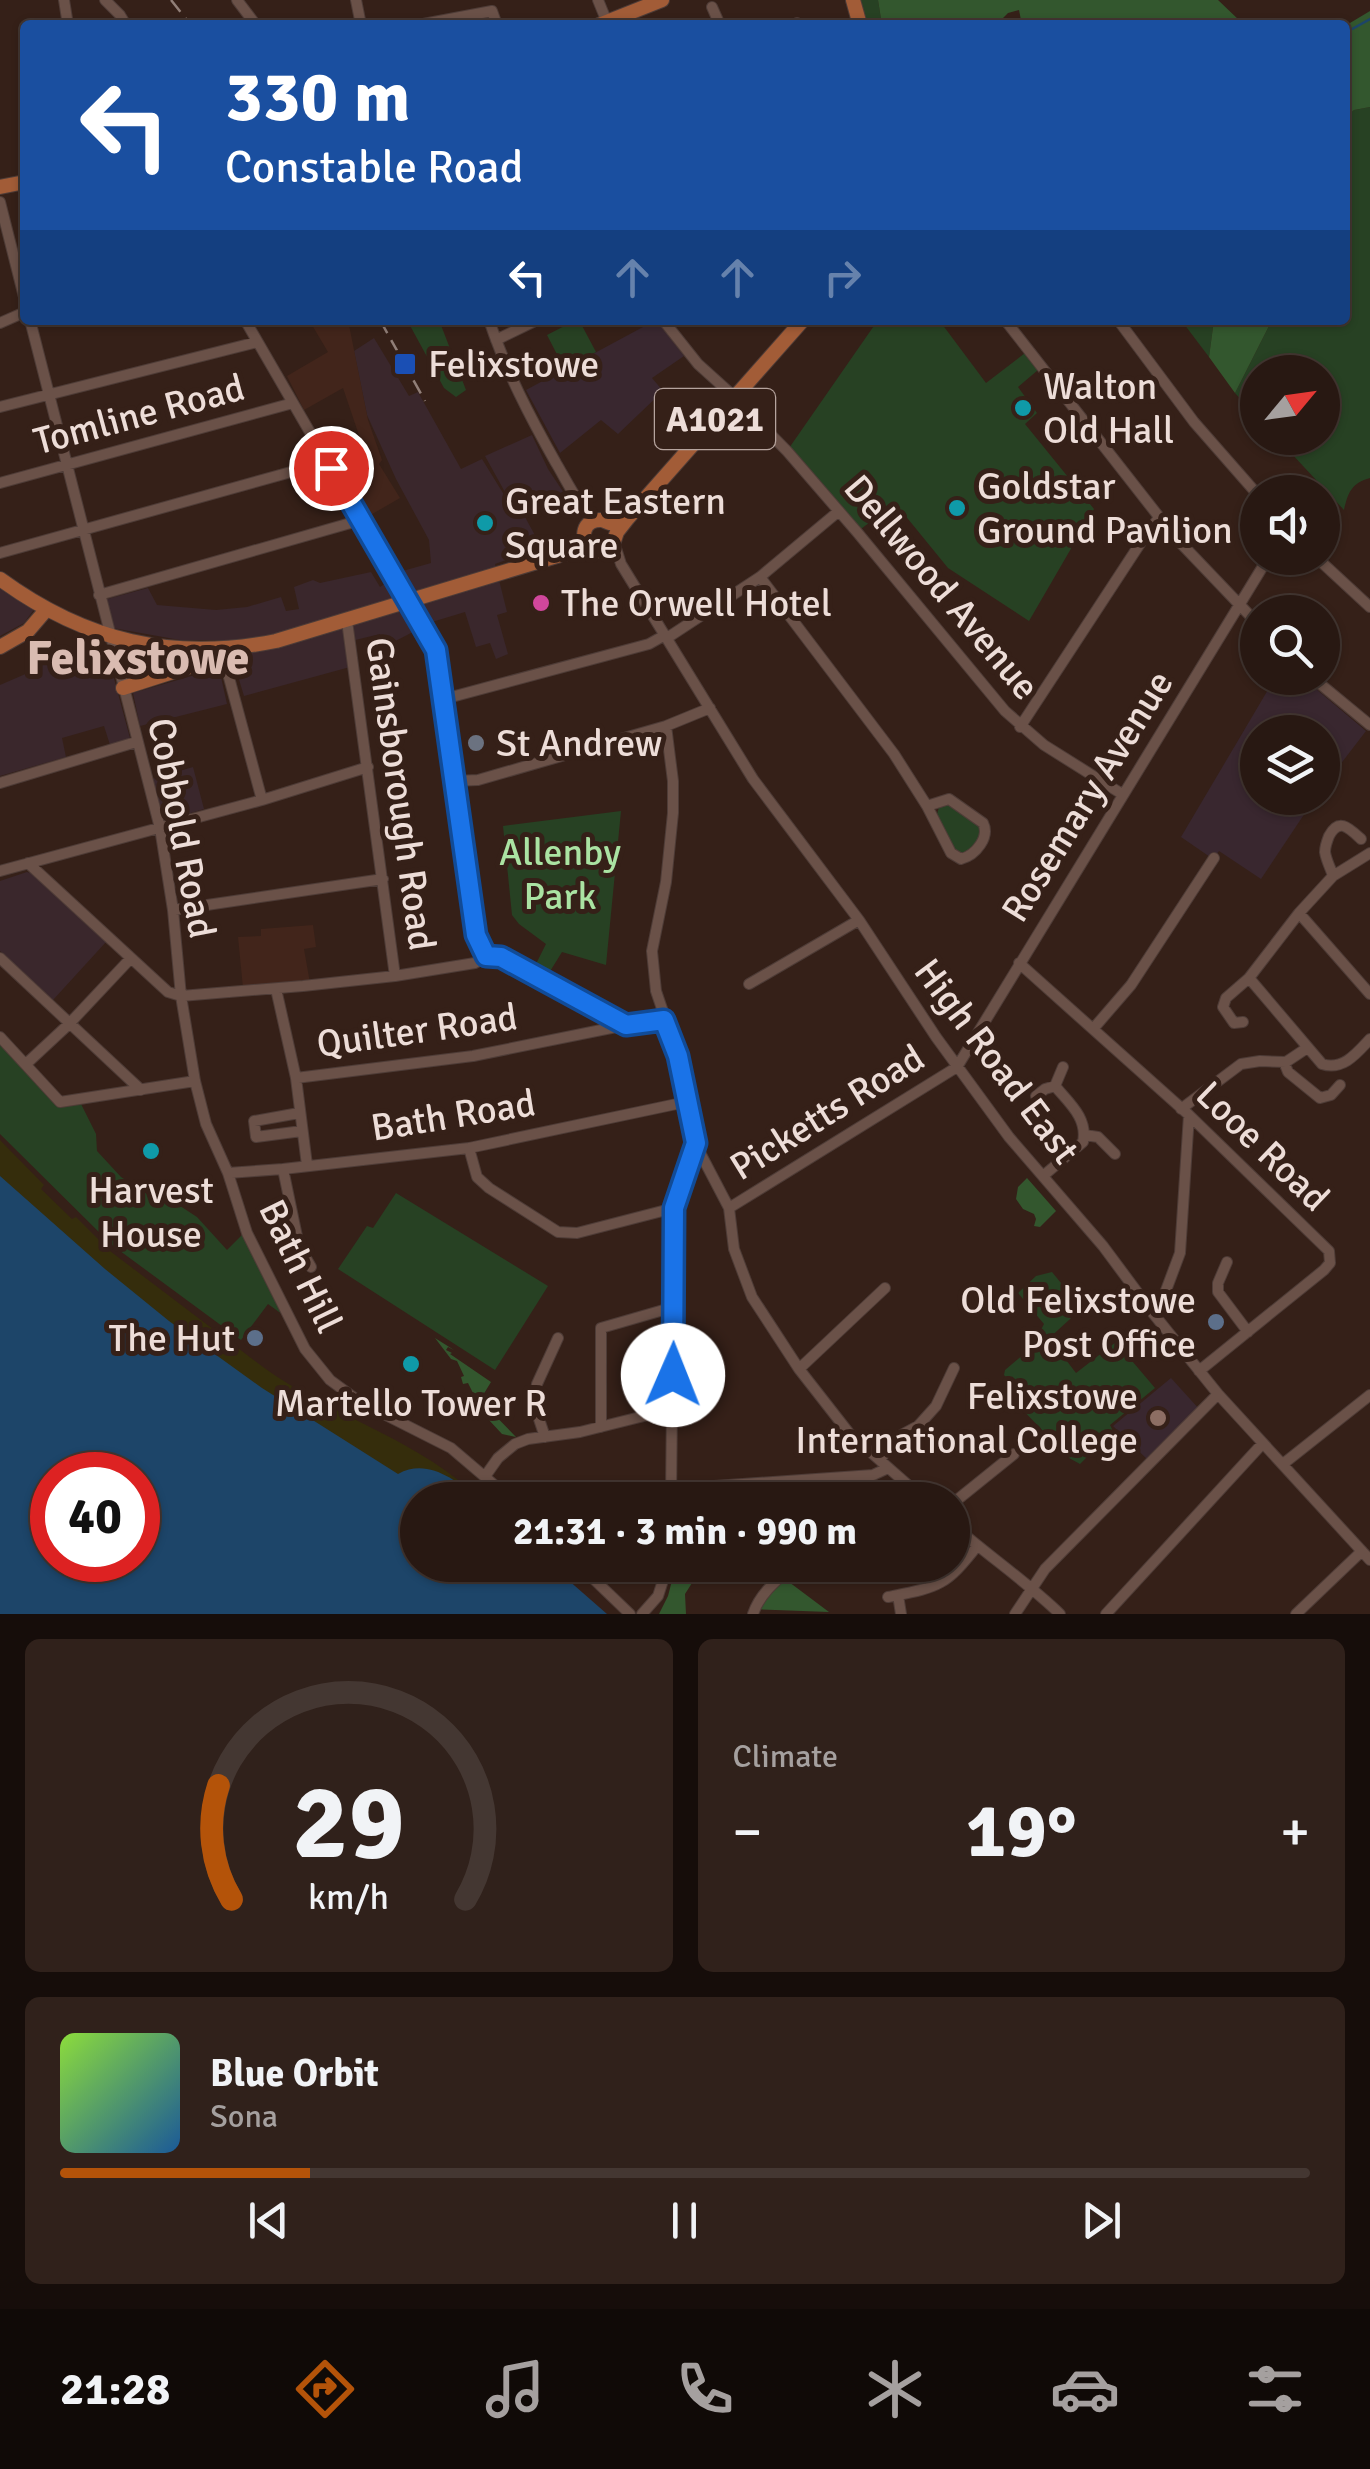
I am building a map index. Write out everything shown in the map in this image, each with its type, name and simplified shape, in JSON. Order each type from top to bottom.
[{"type":"main road","points":[[612,20],[662,0]]},
{"type":"main road","name":"A1021","points":[[46,610],[110,636],[226,654],[570,552],[594,535],[610,548],[628,518],[799,325]]},
{"type":"main road","points":[[594,535],[628,518]]},
{"type":"main road","points":[[594,535],[614,529],[615,539]]},
{"type":"main road","points":[[0,579],[46,610],[28,631],[0,647]]},
{"type":"main road","points":[[123,688],[226,654]]},
{"type":"street","points":[[105,0],[122,20]]},
{"type":"street","points":[[236,0],[252,20]]},
{"type":"street","points":[[712,7],[718,20]]},
{"type":"street","points":[[443,20],[492,10],[495,20]]},
{"type":"street","points":[[0,202],[20,260]]},
{"type":"street","name":"Cobbold Road","points":[[31,325],[160,828],[194,1080],[206,1124],[228,1173]]},
{"type":"street","points":[[248,325],[436,650],[476,935],[486,956]]},
{"type":"street","points":[[491,325],[511,379],[594,535]]},
{"type":"street","points":[[496,340],[527,325]]},
{"type":"street","name":"Dellwood Avenue","points":[[667,325],[691,356],[787,451],[1020,726],[1122,794]]},
{"type":"street","points":[[1009,325],[1160,518],[1240,606]]},
{"type":"street","points":[[1122,325],[1194,422],[1240,475]]},
{"type":"street","points":[[0,407],[257,342]]},
{"type":"street","name":"Tomline Road","points":[[0,483],[293,403]]},
{"type":"street","points":[[0,553],[327,462]]},
{"type":"street","points":[[444,698],[666,637],[760,576],[839,511]]},
{"type":"street","points":[[1020,726],[1160,518]]},
{"type":"street","points":[[99,596],[361,520]]},
{"type":"street","name":"High Road East","points":[[594,535],[621,564],[652,610],[754,779],[1007,1134],[1103,1246],[1218,1394],[1363,1552]]},
{"type":"street","name":"High Road East","points":[[615,539],[621,564]]},
{"type":"street","points":[[1335,575],[1370,607]]},
{"type":"street","points":[[760,576],[904,767],[953,855],[961,859],[972,855],[986,832],[981,820],[949,799],[927,806]]},
{"type":"street","name":"Rosemary Avenue","points":[[957,1067],[1240,606]]},
{"type":"street","name":"Gainsborough Road","points":[[347,620],[396,976]]},
{"type":"street","points":[[226,654],[262,800]]},
{"type":"street","points":[[1334,695],[1370,725]]},
{"type":"street","points":[[454,781],[478,780],[666,726],[710,708]]},
{"type":"street","points":[[666,726],[673,781],[671,841],[652,952],[656,991],[678,1056],[696,1143],[729,1208],[734,1249],[752,1297],[799,1369],[850,1433],[904,1482]]},
{"type":"street","points":[[0,783],[136,742]]},
{"type":"street","points":[[0,872],[368,767]]},
{"type":"street","points":[[1333,876],[1325,852],[1326,840],[1334,829],[1346,825],[1361,839]]},
{"type":"street","points":[[1243,1022],[1231,1021],[1223,1004],[1226,998],[1249,978],[1333,876],[1370,853]]},
{"type":"street","points":[[1093,1029],[1131,985],[1214,858]]},
{"type":"street","points":[[28,863],[168,992],[182,996],[396,976],[475,963],[486,956],[501,957],[626,1025]]},
{"type":"street","points":[[173,910],[383,879]]},
{"type":"street","points":[[1299,913],[1370,994]]},
{"type":"street","points":[[749,984],[858,920]]},
{"type":"street","points":[[0,958],[142,1090]]},
{"type":"street","points":[[26,1064],[70,1024],[131,958]]},
{"type":"street","name":"Looe Road","points":[[1020,962],[1327,1248],[1330,1262],[1324,1270],[1199,1371]]},
{"type":"street","points":[[1249,978],[1319,1062],[1334,1067],[1370,1040]]},
{"type":"street","points":[[276,988],[296,1078],[307,1165]]},
{"type":"street","name":"Quilter Road","points":[[296,1078],[473,1056],[664,1020]]},
{"type":"street","points":[[0,1037],[60,1102],[194,1080]]},
{"type":"street","points":[[1152,1312],[1166,1293],[1180,1253],[1185,1112],[1241,1064],[1284,1062],[1307,1048]]},
{"type":"street","points":[[1284,1062],[1288,1072],[1320,1098],[1331,1095],[1340,1085]]},
{"type":"street","name":"Picketts Road","points":[[729,1208],[957,1067]]},
{"type":"street","points":[[1055,1086],[1062,1067]]},
{"type":"street","points":[[1043,1176],[1083,1142],[1085,1135],[1076,1110],[1055,1086]]},
{"type":"street","points":[[1036,1096],[1055,1086]]},
{"type":"street","name":"Bath Road","points":[[228,1173],[469,1148],[686,1102]]},
{"type":"street","points":[[300,1113],[254,1120],[256,1137],[302,1131]]},
{"type":"street","points":[[1085,1135],[1098,1137],[1115,1154]]},
{"type":"street","points":[[671,1482],[674,1208],[696,1143]]},
{"type":"street","points":[[469,1148],[478,1177],[489,1188],[558,1232],[577,1233],[674,1208]]},
{"type":"street","points":[[283,1169],[299,1246],[311,1266]]},
{"type":"street","name":"Bath Hill","points":[[228,1173],[247,1233],[306,1350],[330,1380],[360,1402],[451,1448],[486,1476]]},
{"type":"street","points":[[1227,1262],[1218,1292],[1248,1332]]},
{"type":"street","points":[[799,1369],[885,1288]]},
{"type":"street","points":[[601,1426],[601,1328],[674,1307]]},
{"type":"street","points":[[545,1437],[534,1404],[536,1384],[558,1338]]},
{"type":"street","points":[[802,1482],[872,1475],[884,1464],[894,1439],[918,1426],[936,1406],[954,1368]]},
{"type":"street","points":[[1015,1614],[1045,1569],[1218,1394]]},
{"type":"street","points":[[1283,1464],[1370,1395]]},
{"type":"street","points":[[492,1482],[486,1476],[498,1458],[528,1438],[672,1409]]},
{"type":"street","points":[[1106,1614],[1263,1443]]},
{"type":"street","points":[[970,1489],[1014,1454]]},
{"type":"street","points":[[1296,1614],[1363,1552],[1370,1538]]},
{"type":"street","points":[[970,1540],[1060,1614]]},
{"type":"street","points":[[902,1614],[893,1596],[943,1582],[977,1546]]},
{"type":"street","points":[[597,1582],[630,1614]]},
{"type":"street","points":[[642,1614],[658,1596],[663,1582]]},
{"type":"street","points":[[753,1614],[757,1602],[776,1582]]},
{"type":"shaded area","points":[[312,325],[349,325],[368,420],[382,460],[379,464],[400,498],[367,517],[335,467],[364,450],[343,388],[304,410],[287,376],[328,352]]},
{"type":"shaded area","points":[[647,325],[660,325],[684,356],[652,378],[663,391],[618,434],[601,420],[560,453],[526,390]]},
{"type":"shaded area","points":[[374,338],[409,396],[418,392],[461,469],[482,459],[519,519],[524,516],[511,492],[506,494],[485,456],[532,435],[564,493],[525,517],[543,550],[495,564],[507,612],[497,615],[508,654],[496,659],[490,643],[476,647],[465,612],[432,622],[384,647],[380,634],[347,642],[350,667],[244,696],[227,640],[180,640],[113,628],[107,599],[148,588],[157,605],[216,610],[247,607],[281,597],[286,611],[299,609],[294,587],[313,580],[320,583],[371,572],[380,587],[386,583],[385,576],[431,563],[429,540],[367,415],[354,351]]},
{"type":"shaded area","points":[[0,583],[35,608],[24,623],[0,636]]},
{"type":"shaded area","points":[[85,639],[105,645],[130,738],[110,745],[104,726],[62,738],[66,757],[0,776],[0,685],[37,669],[47,658],[74,667]]},
{"type":"shaded area","points":[[219,668],[227,704],[140,726],[133,693]]},
{"type":"shaded area","points":[[1265,695],[1323,695],[1366,731],[1340,765],[1340,715],[1253,715]]},
{"type":"shaded area","points":[[1240,737],[1240,815],[1304,815],[1261,879],[1219,851],[1213,859],[1181,837]]},
{"type":"shaded area","points":[[193,767],[204,809],[164,818],[152,779]]},
{"type":"shaded area","points":[[27,872],[34,874],[106,942],[53,1000],[0,951],[0,881]]},
{"type":"shaded area","points":[[313,925],[316,947],[304,949],[310,983],[243,988],[238,937],[261,936],[261,929]]},
{"type":"shaded area","name":"Felixstowe International College","points":[[1171,1378],[1200,1410],[1150,1462],[1113,1426]]},
{"type":"green space","points":[[860,0],[878,0],[881,20],[866,20]]},
{"type":"green space","points":[[878,0],[1218,0],[1239,20],[1021,20],[1019,10],[1001,20],[881,20]]},
{"type":"green space","points":[[1370,11],[1370,107],[1350,114],[1350,23]]},
{"type":"green space","points":[[1370,107],[1370,478],[1352,489],[1344,510],[1340,506],[1340,475],[1311,475],[1293,455],[1340,455],[1340,355],[1254,355],[1269,325],[1350,325],[1350,114]]},
{"type":"green space","points":[[410,325],[441,325],[466,390],[456,397],[444,388]]},
{"type":"green space","points":[[566,325],[582,325],[596,352],[564,368],[547,335]]},
{"type":"green space","points":[[875,325],[943,325],[986,383],[1025,353],[1038,370],[1018,387],[1037,413],[1025,424],[1094,509],[1029,621],[948,568],[895,503],[857,532],[787,451]]},
{"type":"green space","points":[[1185,325],[1213,325],[1209,357]]},
{"type":"green space","points":[[1213,325],[1269,325],[1254,355],[1240,355],[1240,383],[1235,393],[1209,357]]},
{"type":"green space","points":[[129,649],[200,656],[133,674],[124,653]]},
{"type":"green space","points":[[945,802],[984,828],[970,853],[958,856],[936,818]]},
{"type":"green space","name":"Allenby Park","points":[[621,811],[606,965],[562,952],[544,981],[531,974],[546,944],[512,915],[503,826]]},
{"type":"green space","points":[[0,1041],[58,1104],[80,1102],[96,1134],[97,1151],[121,1177],[197,1217],[227,1250],[244,1233],[286,1317],[268,1304],[241,1340],[112,1245],[0,1134]]},
{"type":"green space","points":[[1027,1178],[1056,1211],[1040,1227],[1034,1226],[1034,1214],[1023,1209],[1016,1199],[1018,1187]]},
{"type":"green space","points":[[396,1193],[548,1286],[495,1370],[338,1269],[367,1226],[373,1228]]},
{"type":"green space","points":[[1052,1272],[1070,1294],[1094,1297],[1094,1305],[1081,1309],[1046,1341],[1059,1358],[1063,1356],[1076,1373],[1116,1342],[1155,1388],[1110,1425],[1113,1431],[1080,1464],[1069,1458],[1015,1402],[1020,1392],[1004,1375],[1032,1347],[1044,1324],[1018,1293],[1036,1276]]},
{"type":"green space","points":[[435,1338],[454,1350],[448,1347],[450,1354],[491,1382],[480,1400],[516,1437],[502,1434],[475,1405],[476,1399],[468,1383],[463,1384],[457,1361],[451,1359]]},
{"type":"green space","points":[[672,1582],[705,1582],[692,1583],[685,1594],[686,1614],[659,1614]]},
{"type":"green space","points":[[775,1582],[789,1582],[829,1612],[751,1609]]},
{"type":"sand","points":[[0,1140],[72,1219],[76,1217],[110,1251],[263,1367],[314,1399],[420,1454],[460,1482],[400,1482],[400,1488],[0,1212]]},
{"type":"water","points":[[0,1176],[169,1321],[262,1388],[398,1474],[429,1469],[456,1482],[400,1482],[400,1582],[570,1582],[607,1614],[0,1614]]},
{"type":"waterway","points":[[1350,30],[1370,19]]},
{"type":"railway","points":[[171,0],[187,20]]},
{"type":"railway","points":[[383,325],[425,401]]},
{"type":"place","name":"Felixstowe","points":[[405,364]]},
{"type":"place","name":"Walton Old Hall","points":[[1023,408]]},
{"type":"place","name":"Goldstar Ground Pavilion","points":[[957,508]]},
{"type":"place","name":"Great Eastern Square","points":[[485,523]]},
{"type":"place","name":"The Orwell Hotel","points":[[541,603]]},
{"type":"place","name":"St Andrew","points":[[476,743]]},
{"type":"place","name":"Harvest House","points":[[151,1151]]},
{"type":"place","name":"Old Felixstowe Post Office","points":[[1216,1322]]},
{"type":"place","name":"The Hut","points":[[255,1338]]},
{"type":"place","name":"Martello Tower R","points":[[411,1364]]},
{"type":"place","name":"Felixstowe International College","points":[[1158,1418]]},
{"type":"district","name":"Felixstowe","points":[[138,657]]},
{"type":"route","points":[[331,468],[436,650],[476,935],[486,956],[501,957],[626,1025],[664,1020],[678,1056],[696,1143],[674,1208],[673,1375]]}]
